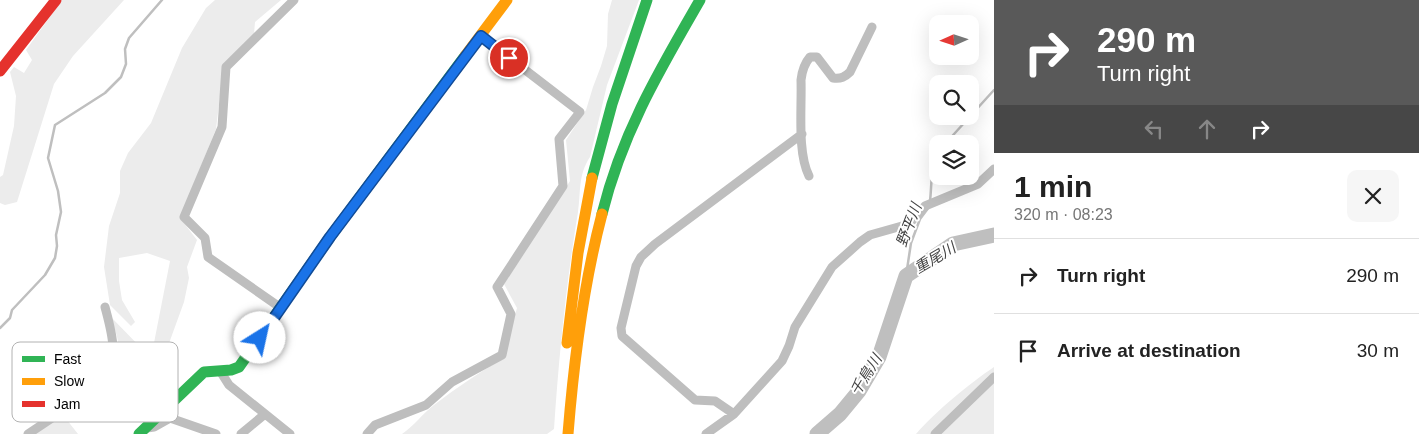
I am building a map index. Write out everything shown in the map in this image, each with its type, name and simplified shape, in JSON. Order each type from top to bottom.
[{"type":"main road","points":[[0,71],[56,0]]},
{"type":"main road","points":[[178,397],[204,372],[235,370],[239,367],[330,237],[507,0]]},
{"type":"main road","points":[[567,434],[564,400],[569,320],[586,210],[597,157],[611,105],[647,0]]},
{"type":"main road","points":[[567,434],[575,350],[582,306],[591,260],[614,171],[648,91],[700,0]]},
{"type":"main road","points":[[143,431],[152,422]]},
{"type":"street","points":[[281,308],[208,257],[205,238],[184,217],[222,127],[226,67],[294,0]]},
{"type":"street","points":[[809,176],[803,160],[802,134],[801,80],[806,62],[810,58],[817,57],[833,78],[846,76],[850,72],[872,26]]},
{"type":"street","points":[[367,434],[375,425],[426,405],[452,382],[502,355],[511,314],[497,287],[564,186],[559,139],[580,112],[481,36]]},
{"type":"street","points":[[734,414],[715,401],[695,400],[622,336],[621,328],[636,266],[641,257],[655,244],[802,134]]},
{"type":"street","points":[[706,434],[734,414],[782,361],[795,327],[832,267],[870,235],[909,224],[930,204],[978,184],[994,169]]},
{"type":"street","points":[[105,307],[114,342]]},
{"type":"street","points":[[221,370],[229,385],[290,434]]},
{"type":"street","points":[[935,434],[994,377]]},
{"type":"street","points":[[241,434],[265,414]]},
{"type":"street","points":[[178,421],[216,434]]},
{"type":"street","points":[[28,434],[46,422]]},
{"type":"street","points":[[143,431],[163,422]]},
{"type":"shaded area","points":[[62,0],[124,0],[73,56],[54,84],[17,202],[5,205],[0,203],[0,177],[3,175],[14,126],[16,96],[10,72],[14,67],[24,73],[32,60],[26,50]]},
{"type":"shaded area","points":[[215,0],[281,0],[255,22],[254,34],[224,63],[216,129],[180,218],[197,240],[187,267],[189,278],[184,302],[169,342],[154,342],[170,261],[147,253],[119,258],[119,281],[122,300],[135,322],[131,326],[110,305],[104,267],[109,226],[120,193],[120,171],[128,153],[151,123],[182,48],[206,8]]},
{"type":"shaded area","points":[[612,0],[639,0],[607,85],[590,157],[583,170],[563,320],[554,429],[547,434],[402,434],[442,399],[503,358],[517,308],[504,284],[570,181],[566,140],[586,110],[601,66],[607,46],[608,14]]},
{"type":"shaded area","points":[[110,316],[135,342],[118,342]]},
{"type":"shaded area","points":[[994,367],[994,434],[916,434],[953,398]]},
{"type":"shaded area","points":[[49,422],[69,422],[78,434],[29,434]]},
{"type":"waterway","points":[[0,328],[10,318],[12,310],[45,275],[55,258],[56,235],[61,212],[58,191],[48,158],[55,125],[105,93],[121,77],[126,64],[125,49],[129,38],[162,0]]},
{"type":"waterway","name":"野平川","points":[[953,135],[994,90]]},
{"type":"waterway","name":"野平川","points":[[930,201],[931,185]]},
{"type":"waterway","name":"野平川","points":[[906,276],[911,243],[920,219],[929,207]]},
{"type":"waterway","name":"千鳥川","points":[[817,434],[840,414],[859,391],[879,357],[906,276],[953,244],[994,235]]},
{"type":"traffic: fast","points":[[592,178],[612,104],[647,0]]},
{"type":"traffic: fast","points":[[602,214],[610,184],[631,129],[656,78],[700,0]]},
{"type":"traffic: fast","points":[[178,397],[204,372],[231,370],[239,367],[330,237],[465,56]]},
{"type":"traffic: fast","points":[[139,434],[152,422]]},
{"type":"traffic: slow","points":[[465,56],[507,0]]},
{"type":"traffic: slow","points":[[567,343],[578,253],[592,178]]},
{"type":"traffic: slow","points":[[568,434],[580,323],[595,241],[602,214]]},
{"type":"traffic: jam","points":[[0,71],[56,0]]},
{"type":"route","points":[[260,338],[330,237],[481,36],[509,58]]},
{"type":"water label","name":"重尾川","points":[[935,258]]}]
